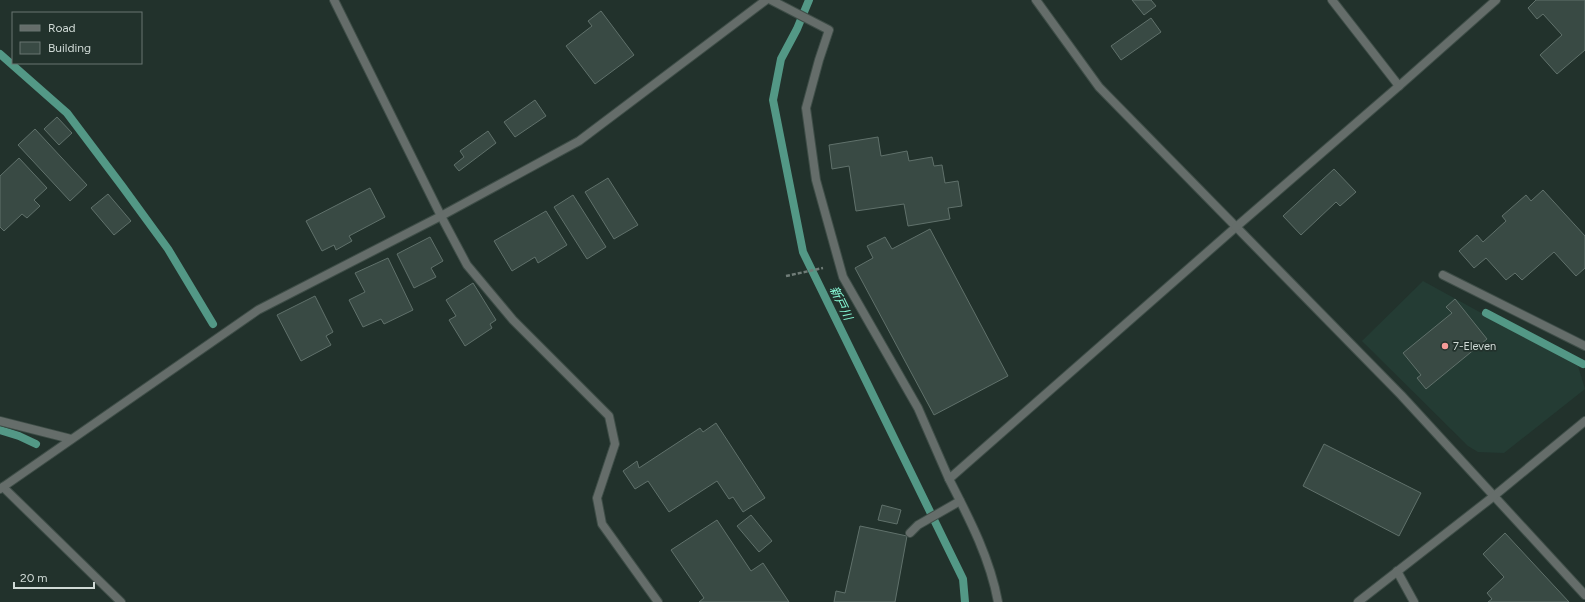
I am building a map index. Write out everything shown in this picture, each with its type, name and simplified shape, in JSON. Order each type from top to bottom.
[{"type":"street","points":[[334,0],[441,216],[467,265],[513,320],[609,416],[615,444],[597,498],[602,524],[658,602]]},
{"type":"street","points":[[121,602],[2,488],[258,310],[441,216],[579,141],[766,0]]},
{"type":"street","points":[[771,0],[829,30],[806,108],[816,180],[843,277],[918,408],[949,479],[973,526],[994,580],[998,602]]},
{"type":"street","points":[[1036,0],[1099,87],[1401,395],[1585,595]]},
{"type":"street","points":[[1332,0],[1399,86]]},
{"type":"street","points":[[949,479],[1496,0]]},
{"type":"street","points":[[1442,275],[1585,346]]},
{"type":"street","points":[[0,421],[71,439]]},
{"type":"street","points":[[1358,602],[1494,496],[1585,421]]},
{"type":"street","points":[[910,533],[918,525],[938,512],[960,501]]},
{"type":"street","points":[[1397,571],[1414,602]]},
{"type":"path","points":[[786,276],[830,266]]},
{"type":"shaded area","points":[[1423,281],[1578,366],[1585,389],[1504,453],[1478,452],[1468,446],[1362,341]]},
{"type":"building","points":[[1132,0],[1151,0],[1156,6],[1144,15]]},
{"type":"building","points":[[1536,0],[1585,0],[1585,50],[1557,74],[1540,55],[1562,35],[1543,14],[1537,19],[1528,8]]},
{"type":"building","points":[[601,11],[634,55],[595,84],[566,46],[592,26],[588,21]]},
{"type":"building","points":[[1151,18],[1161,32],[1121,60],[1111,46]]},
{"type":"building","points":[[535,100],[546,116],[515,137],[504,122]]},
{"type":"building","points":[[57,117],[72,133],[59,145],[44,129]]},
{"type":"building","points":[[35,129],[87,185],[70,201],[18,145]]},
{"type":"building","points":[[488,131],[496,143],[459,171],[454,165],[464,157],[460,151]]},
{"type":"building","points":[[878,137],[881,156],[907,151],[909,161],[932,157],[934,166],[942,165],[945,183],[958,181],[962,206],[948,208],[950,219],[908,226],[904,204],[856,211],[849,166],[832,169],[829,145]]},
{"type":"building","points":[[19,158],[47,188],[34,200],[40,206],[27,218],[22,214],[4,231],[0,227],[0,176]]},
{"type":"building","points":[[1334,169],[1356,192],[1340,206],[1336,202],[1301,235],[1283,216]]},
{"type":"building","points":[[608,178],[638,225],[614,239],[585,192]]},
{"type":"building","points":[[370,188],[385,217],[349,236],[352,241],[336,250],[334,245],[322,251],[306,221]]},
{"type":"building","points":[[1543,190],[1585,236],[1585,268],[1576,276],[1554,252],[1522,280],[1515,273],[1506,280],[1486,258],[1474,268],[1459,251],[1477,235],[1483,242],[1506,221],[1502,216],[1526,195],[1531,201]]},
{"type":"building","points":[[108,194],[131,221],[114,235],[91,208]]},
{"type":"building","points":[[573,195],[606,247],[587,259],[554,207]]},
{"type":"building","points":[[546,211],[567,245],[538,263],[535,257],[512,271],[494,241]]},
{"type":"building","points":[[930,229],[1008,376],[934,415],[855,268],[873,258],[867,246],[885,237],[892,249]]},
{"type":"building","points":[[430,237],[443,261],[431,268],[436,277],[414,288],[397,254]]},
{"type":"building","points":[[388,258],[413,310],[384,324],[381,319],[363,327],[349,300],[365,292],[355,273]]},
{"type":"building","points":[[473,283],[496,320],[490,324],[492,328],[465,346],[449,320],[456,316],[446,300]]},
{"type":"building","points":[[315,296],[333,332],[326,336],[331,345],[301,361],[277,315]]},
{"type":"building","name":"7-Eleven","points":[[1455,299],[1487,339],[1426,389],[1417,378],[1421,375],[1403,353],[1452,313],[1446,307]]},
{"type":"building","points":[[716,423],[765,498],[743,512],[733,497],[729,499],[717,481],[669,512],[648,481],[635,489],[623,471],[637,461],[639,468],[700,428],[703,432]]},
{"type":"building","points":[[1324,444],[1421,493],[1399,536],[1303,486]]},
{"type":"building","points":[[882,505],[901,510],[897,524],[878,520]]},
{"type":"building","points":[[751,515],[772,541],[759,552],[737,526]]},
{"type":"building","points":[[717,520],[751,571],[763,563],[789,602],[699,602],[704,598],[671,550]]},
{"type":"building","points":[[860,526],[907,536],[895,602],[834,602],[836,591],[845,593]]},
{"type":"building","points":[[1505,533],[1569,602],[1488,602],[1492,599],[1487,593],[1504,577],[1483,554]]},
{"type":"waterway","name":"新戸川","points":[[809,0],[797,29],[781,59],[773,100],[803,252],[963,579],[965,602]]},
{"type":"waterway","points":[[0,54],[67,113],[168,249],[213,324]]},
{"type":"waterway","points":[[1486,313],[1583,364]]},
{"type":"waterway","points":[[0,430],[19,436],[36,444]]},
{"type":"place","name":"7-Eleven","points":[[1445,346]]}]
